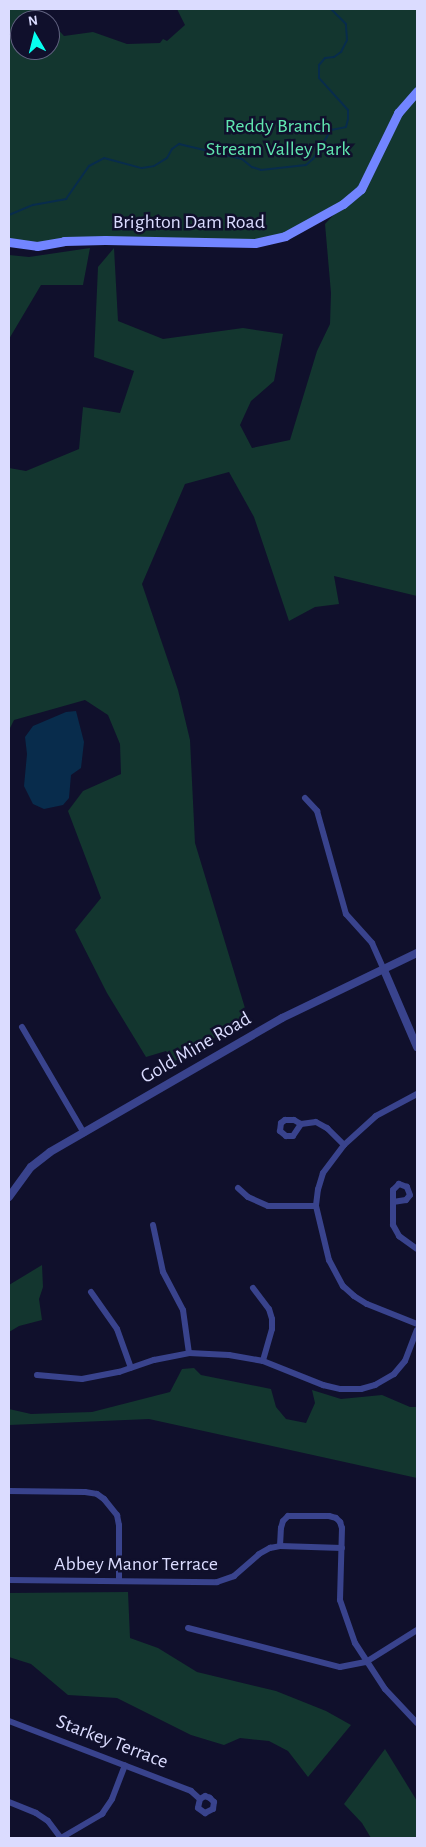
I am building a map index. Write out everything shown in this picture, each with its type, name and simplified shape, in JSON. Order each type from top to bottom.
[{"type":"main road","name":"Brighton Dam Road","points":[[9,242],[37,246],[64,241],[104,240],[255,244],[285,236],[343,204],[360,189],[398,113],[417,91]]},
{"type":"street","points":[[305,798],[317,811],[346,914],[372,942],[417,1047]]},
{"type":"street","name":"Gold Mine Road","points":[[9,1197],[37,1161],[84,1132],[269,1025],[417,953]]},
{"type":"street","points":[[22,1027],[84,1132]]},
{"type":"street","points":[[417,1094],[376,1116],[344,1145],[323,1173],[318,1189],[316,1206],[329,1260],[343,1286],[367,1304],[417,1324]]},
{"type":"street","points":[[301,1124],[316,1122],[327,1128],[344,1145]]},
{"type":"street","points":[[238,1188],[248,1197],[268,1206],[316,1206]]},
{"type":"street","points":[[393,1202],[392,1225],[399,1236],[417,1248]]},
{"type":"street","points":[[154,1225],[163,1272],[184,1310],[189,1353]]},
{"type":"street","points":[[253,1288],[269,1308],[272,1319],[272,1329],[263,1361]]},
{"type":"street","points":[[91,1292],[117,1329],[131,1368]]},
{"type":"street","points":[[37,1375],[82,1379],[189,1353],[229,1355],[263,1361],[323,1385],[342,1389],[362,1389],[375,1385],[394,1374],[405,1361],[417,1330]]},
{"type":"street","points":[[9,1492],[85,1492],[104,1499],[111,1505],[119,1524],[119,1580]]},
{"type":"street","points":[[280,1546],[283,1521],[288,1516],[336,1518],[342,1528],[340,1593],[342,1608],[355,1644],[385,1689],[417,1723]]},
{"type":"street","name":"Abbey Manor Terrace","points":[[9,1580],[217,1582],[226,1581],[259,1554],[270,1548],[280,1546],[342,1548]]},
{"type":"street","points":[[188,1628],[340,1667],[366,1662],[417,1630]]},
{"type":"street","name":"Starkey Terrace","points":[[9,1720],[191,1791],[200,1799]]},
{"type":"street","points":[[9,1802],[42,1817],[61,1838],[102,1814],[112,1799],[125,1764]]},
{"type":"green space","name":"Reddy Branch Stream Valley Park","points":[[9,9],[39,10],[10,10],[10,60],[60,60],[60,32],[64,36],[93,32],[127,44],[160,43],[163,39],[167,41],[185,25],[177,9],[417,9],[417,596],[334,576],[339,604],[315,607],[289,621],[254,517],[229,472],[185,484],[142,584],[178,690],[190,740],[195,843],[248,1018],[175,1061],[166,1051],[146,1057],[107,993],[75,930],[101,898],[68,811],[83,791],[121,774],[120,744],[108,715],[85,700],[14,720],[9,730],[9,468],[26,471],[79,449],[83,407],[120,413],[134,371],[94,357],[98,267],[114,248],[118,321],[163,339],[243,328],[283,334],[274,381],[251,401],[240,425],[252,448],[290,440],[317,351],[330,324],[331,293],[325,224],[342,206],[270,241],[9,244]]},
{"type":"green space","points":[[90,248],[83,285],[41,285],[9,339],[9,255],[29,257]]},
{"type":"green space","points":[[42,1265],[43,1287],[39,1299],[42,1320],[19,1326],[9,1332],[9,1285]]},
{"type":"green space","points":[[194,1368],[201,1375],[271,1389],[276,1407],[286,1419],[306,1423],[315,1403],[312,1390],[341,1399],[382,1395],[410,1407],[417,1407],[417,1478],[149,1419],[9,1425],[9,1409],[31,1414],[92,1412],[170,1392],[182,1369]]},
{"type":"green space","points":[[128,1592],[130,1638],[158,1648],[197,1672],[276,1691],[326,1711],[351,1725],[308,1777],[288,1751],[269,1741],[240,1738],[224,1745],[191,1735],[117,1698],[68,1695],[31,1664],[9,1657],[9,1593]]},
{"type":"green space","points":[[385,1749],[417,1801],[417,1838],[371,1838],[362,1823],[344,1804]]},
{"type":"water","points":[[76,711],[84,742],[81,768],[71,775],[69,798],[63,805],[44,809],[33,804],[24,786],[27,754],[25,737],[33,726],[66,712]]},
{"type":"waterway","points":[[9,215],[33,205],[66,199],[89,166],[104,158],[142,168],[154,166],[167,158],[172,149],[179,144],[242,159],[252,167],[261,170],[306,165],[313,159],[331,130],[346,127],[348,119],[348,110],[319,78],[319,65],[325,58],[334,57],[341,52],[347,40],[346,24],[331,9]]}]
